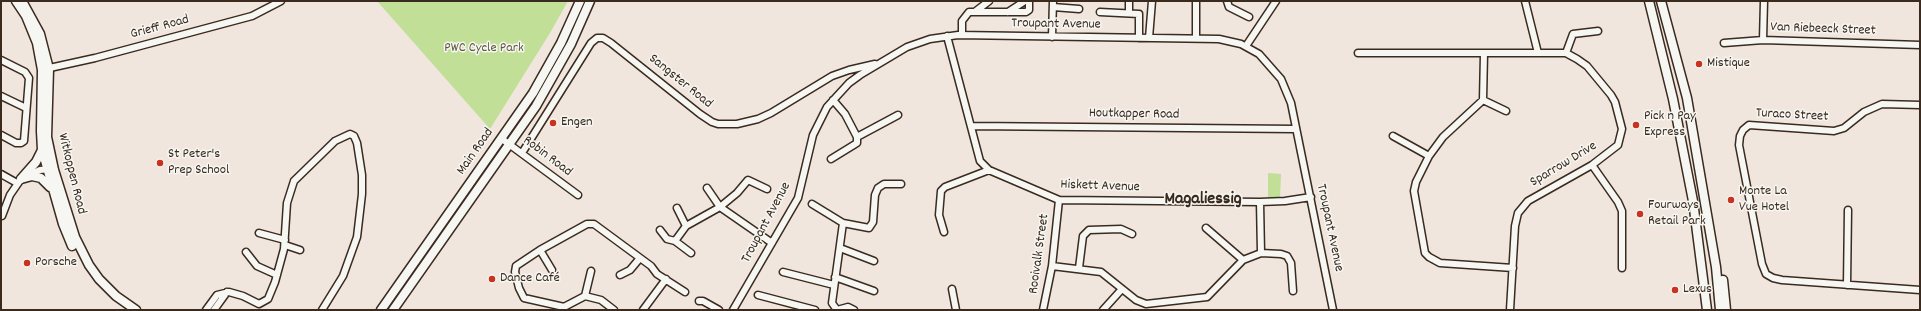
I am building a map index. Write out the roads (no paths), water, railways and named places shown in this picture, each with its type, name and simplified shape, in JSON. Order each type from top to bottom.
[{"type":"main road","name":"Witkoppen Road","points":[[16,1],[26,16],[46,69],[41,131],[42,150],[75,237],[89,265],[116,296],[136,310]]},
{"type":"main road","name":"Witkoppen Road","points":[[22,1],[40,34],[46,69],[47,137],[50,169],[54,195],[63,224],[86,271],[101,289],[125,310]]},
{"type":"main road","name":"Main Road","points":[[381,310],[502,139],[549,65],[580,1]]},
{"type":"main road","name":"Main Road","points":[[393,310],[536,106],[555,76],[590,1]]},
{"type":"main road","points":[[1648,1],[1673,99],[1693,201],[1707,310]]},
{"type":"main road","points":[[1662,1],[1687,98],[1716,267],[1720,310]]},
{"type":"main road","points":[[19,181],[36,162],[42,150]]},
{"type":"main road","points":[[19,181],[32,176],[41,178],[49,184],[54,195]]},
{"type":"main road","points":[[1716,267],[1723,278],[1726,310]]},
{"type":"street","name":"Grieff Road","points":[[46,69],[252,16],[281,1]]},
{"type":"street","points":[[976,11],[988,1]]},
{"type":"street","points":[[1008,12],[1025,1]]},
{"type":"street","points":[[962,35],[963,17],[970,12],[1028,11],[1029,1]]},
{"type":"street","points":[[1129,1],[1129,13]]},
{"type":"street","points":[[1149,38],[1152,1]]},
{"type":"street","points":[[1196,1],[1196,38]]},
{"type":"street","points":[[1227,1],[1229,7],[1248,17]]},
{"type":"street","points":[[1246,46],[1276,1]]},
{"type":"street","points":[[1525,1],[1538,53]]},
{"type":"street","points":[[1763,40],[1764,1]]},
{"type":"street","points":[[1052,36],[1053,4],[1079,9]]},
{"type":"street","points":[[1100,12],[1137,13],[1140,16],[1140,38]]},
{"type":"street","points":[[1358,53],[1566,53],[1573,34],[1598,31]]},
{"type":"street","name":"Troupant Avenue","points":[[733,310],[800,193],[813,135],[821,116],[833,100],[850,83],[879,64],[919,42],[947,36],[962,35],[1219,39],[1246,46],[1265,59],[1281,79],[1291,103],[1333,310]]},
{"type":"street","points":[[944,232],[939,215],[941,191],[945,187],[989,170],[980,161],[947,36]]},
{"type":"street","name":"Sangster Road","points":[[522,153],[591,43],[597,38],[603,38],[611,43],[708,121],[718,124],[737,124],[758,119],[771,113],[832,76],[849,70],[879,64]]},
{"type":"street","name":"Van Riebeeck Street","points":[[1724,43],[1763,40],[1920,46]]},
{"type":"street","name":"Sparrow Drive","points":[[1510,310],[1516,219],[1522,208],[1528,201],[1592,165],[1618,145],[1622,128],[1615,102],[1611,95],[1587,66],[1577,58],[1566,53]]},
{"type":"street","points":[[1484,54],[1483,100],[1443,137],[1429,156],[1416,182],[1414,191],[1425,253],[1429,257],[1440,263],[1513,268]]},
{"type":"street","points":[[1,60],[28,74],[25,138],[23,142],[16,143],[1,135]]},
{"type":"street","points":[[1,96],[26,108]]},
{"type":"street","points":[[831,159],[857,143],[857,137],[845,114],[833,100]]},
{"type":"street","points":[[1483,100],[1506,111]]},
{"type":"street","name":"Turaco Street","points":[[1920,105],[1882,104],[1864,112],[1844,128],[1834,131],[1750,125],[1743,130],[1740,136],[1739,145],[1762,264],[1766,274],[1773,278],[1782,280],[1920,290]]},
{"type":"street","points":[[857,137],[898,115]]},
{"type":"street","name":"Houtkapper Road","points":[[971,126],[1296,129]]},
{"type":"street","points":[[206,310],[213,307],[217,295],[228,292],[243,296],[260,307],[269,297],[277,275],[285,243],[288,203],[294,181],[335,140],[346,134],[354,136],[362,175],[362,194],[357,237],[343,276],[322,310]]},
{"type":"street","points":[[1393,136],[1429,156]]},
{"type":"street","name":"Robin Road","points":[[502,139],[578,195]]},
{"type":"street","points":[[1592,165],[1618,202],[1622,211],[1622,268]]},
{"type":"street","points":[[1,206],[19,181],[40,170],[50,169]]},
{"type":"street","name":"Hiskett Avenue","points":[[989,170],[1059,200],[1260,202],[1285,201],[1311,197]]},
{"type":"street","points":[[1,174],[19,181]]},
{"type":"street","points":[[675,240],[686,226],[720,207],[740,190],[749,179],[767,189]]},
{"type":"street","points":[[812,204],[843,224],[869,228],[873,222],[875,195],[878,188],[884,184],[901,184]]},
{"type":"street","points":[[707,188],[720,207],[772,243]]},
{"type":"street","points":[[1,217],[10,195]]},
{"type":"street","name":"Rooivalk Street","points":[[1043,310],[1052,266],[1059,200]]},
{"type":"street","points":[[1260,202],[1261,253]]},
{"type":"street","points":[[677,208],[686,226]]},
{"type":"street","points":[[1847,285],[1848,210]]},
{"type":"street","points":[[614,310],[601,300],[585,296],[564,307],[537,302],[522,297],[516,268],[519,263],[540,250],[587,224],[594,224],[685,292]]},
{"type":"street","points":[[843,224],[832,303],[837,310],[848,306],[854,310]]},
{"type":"street","points":[[1206,228],[1242,260]]},
{"type":"street","points":[[660,230],[668,239],[675,240],[691,253]]},
{"type":"street","points":[[1079,268],[1083,236],[1089,230],[1121,230],[1132,234]]},
{"type":"street","points":[[259,233],[300,250]]},
{"type":"street","points":[[840,248],[874,261]]},
{"type":"street","points":[[540,250],[552,270]]},
{"type":"street","points":[[246,252],[257,266],[277,275]]},
{"type":"street","points":[[1052,266],[1079,268],[1102,272],[1136,300],[1146,304],[1205,298],[1212,294],[1242,260],[1261,253],[1280,254],[1289,258],[1292,266],[1293,291]]},
{"type":"street","points":[[620,275],[628,272],[640,258]]},
{"type":"street","points":[[585,296],[590,271]]},
{"type":"street","points":[[783,272],[834,285]]},
{"type":"street","points":[[835,277],[874,291]]},
{"type":"street","points":[[643,310],[666,279]]},
{"type":"street","points":[[948,310],[956,309],[952,289]]},
{"type":"street","points":[[1103,310],[1122,289]]},
{"type":"street","points":[[758,295],[815,310]]},
{"type":"street","points":[[699,301],[704,300],[719,310]]},
{"type":"place","name":"Mistique","points":[[1699,64]]},
{"type":"place","name":"Engen","points":[[553,123]]},
{"type":"place","name":"Pick n Pay Express","points":[[1636,125]]},
{"type":"place","name":"St Peter's Prep School","points":[[160,163]]},
{"type":"place","name":"Monte La Vue Hotel","points":[[1731,200]]},
{"type":"place","name":"Fourways Retail Park","points":[[1640,214]]},
{"type":"place","name":"Porsche","points":[[27,263]]},
{"type":"place","name":"Dance Café","points":[[492,279]]},
{"type":"place","name":"Lexus","points":[[1675,290]]},
{"type":"district","name":"Magaliessig","points":[[1203,201]]},
{"type":"park label","name":"PWC Cycle Park","points":[[484,49]]}]
